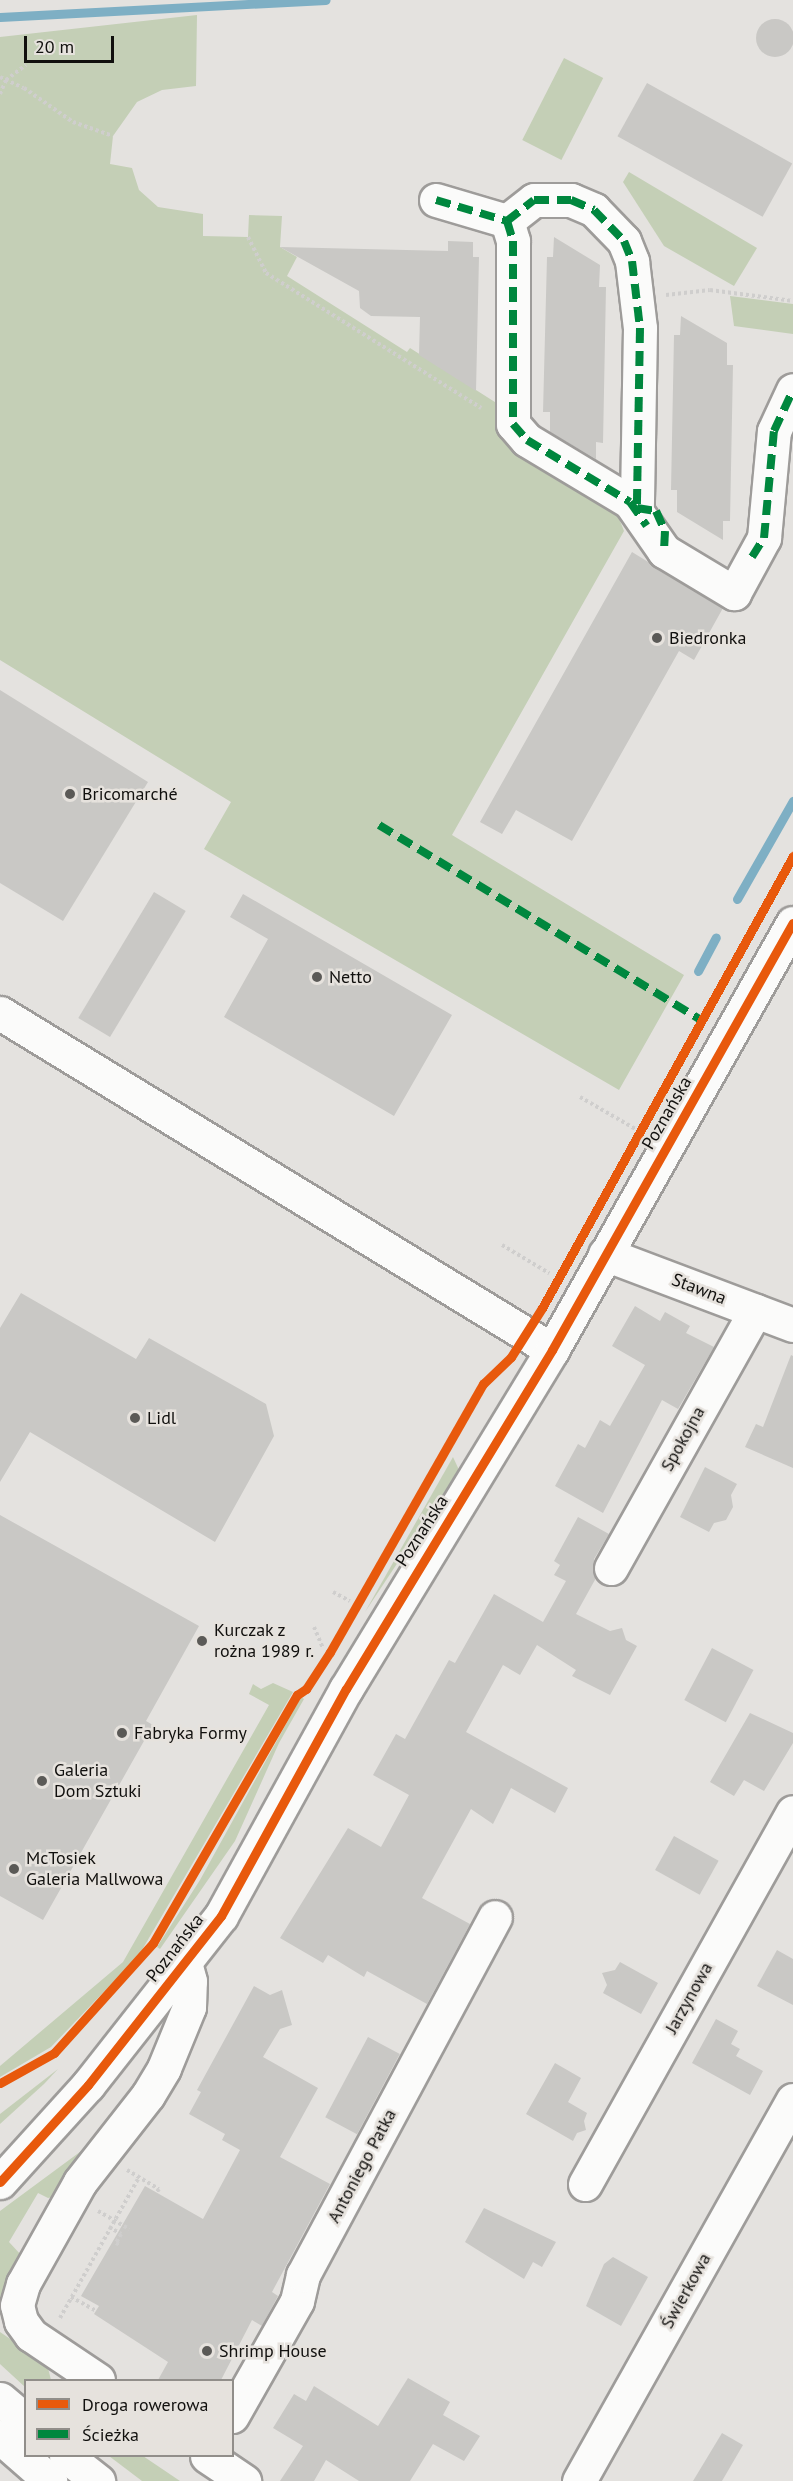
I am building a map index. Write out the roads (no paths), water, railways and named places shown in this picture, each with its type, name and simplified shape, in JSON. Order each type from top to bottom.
[{"type":"street","points":[[507,221],[534,200],[551,197],[594,210],[624,241],[632,261],[640,328],[642,517]]},
{"type":"street","points":[[436,200],[507,221]]},
{"type":"street","points":[[507,221],[513,241],[513,424],[527,440],[642,517],[664,551],[734,593],[764,538],[774,431],[793,390]]},
{"type":"street","name":"Poznańska","points":[[0,2182],[17,2147],[88,2085],[221,1916],[399,1597],[450,1521],[552,1350],[793,923]]},
{"type":"street","points":[[0,1013],[552,1350]]},
{"type":"street","name":"Stawna","points":[[605,1254],[793,1325]]},
{"type":"street","name":"Spokojna","points":[[611,1568],[755,1311]]},
{"type":"street","name":"Jarzynowa","points":[[585,2184],[793,1812]]},
{"type":"street","name":"Antoniego Patka","points":[[234,2412],[297,2301],[303,2276],[495,1917]]},
{"type":"street","points":[[97,2379],[31,2335],[21,2321],[17,2306],[22,2284],[80,2182],[148,2095],[164,2068],[189,2007],[190,1981],[185,1962]]},
{"type":"street","name":"Świerkowa","points":[[579,2481],[793,2100]]},
{"type":"street","points":[[0,2399],[24,2419]]},
{"type":"street","points":[[0,2438],[50,2481]]},
{"type":"street","points":[[67,2457],[99,2481]]},
{"type":"street","points":[[208,2457],[244,2481]]},
{"type":"waterway","points":[[0,17],[326,0]]},
{"type":"waterway","points":[[737,899],[793,801]]},
{"type":"waterway","points":[[698,971],[716,937]]},
{"type":"place","name":"Biedronka","points":[[657,638]]},
{"type":"place","name":"Bricomarché","points":[[70,794]]},
{"type":"place","name":"Netto","points":[[317,977]]},
{"type":"place","name":"Lidl","points":[[135,1418]]},
{"type":"place","name":"Kurczak z rożna 1989 r.","points":[[202,1641]]},
{"type":"place","name":"Fabryka Formy","points":[[122,1733]]},
{"type":"place","name":"Galeria Dom Sztuki","points":[[42,1781]]},
{"type":"place","name":"McTosiek Galeria Mallwowa","points":[[14,1869]]},
{"type":"place","name":"Shrimp House","points":[[207,2351]]}]
